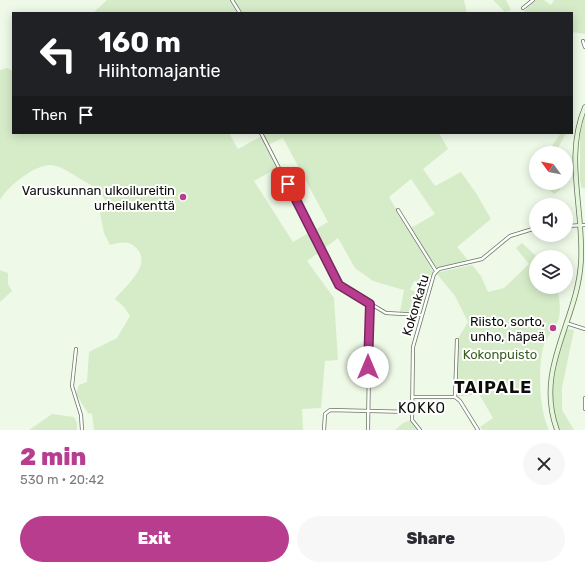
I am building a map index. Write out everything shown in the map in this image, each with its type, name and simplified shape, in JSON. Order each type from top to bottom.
[{"type":"street","points":[[232,0],[239,12]]},
{"type":"street","points":[[523,8],[532,0]]},
{"type":"street","points":[[583,41],[585,47]]},
{"type":"street","points":[[558,430],[552,406],[550,385],[553,361],[566,323],[580,271],[580,225],[576,145],[579,124],[585,107]]},
{"type":"street","points":[[262,134],[339,285],[386,313],[422,315]]},
{"type":"street","points":[[398,210],[436,271]]},
{"type":"street","points":[[573,226],[585,225]]},
{"type":"street","name":"Kokonkatu","points":[[420,430],[412,420],[413,347],[436,271],[482,259],[510,236],[529,230]]},
{"type":"street","points":[[368,430],[370,304]]},
{"type":"street","points":[[566,323],[585,329]]},
{"type":"street","points":[[455,397],[457,340]]},
{"type":"street","points":[[76,349],[72,386],[81,415],[82,430]]},
{"type":"street","points":[[412,397],[455,397],[460,401],[478,430]]},
{"type":"street","points":[[585,398],[585,409]]},
{"type":"street","points":[[324,430],[326,412],[330,410],[412,412]]},
{"type":"green space","points":[[107,0],[464,0],[467,12],[94,12]]},
{"type":"green space","points":[[493,0],[506,0],[511,10],[505,12]]},
{"type":"green space","points":[[535,0],[544,0],[551,5],[554,0],[585,0],[585,34],[573,32],[573,12],[524,11]]},
{"type":"green space","points":[[7,68],[12,70],[12,134],[230,134],[238,149],[265,134],[440,134],[448,149],[423,169],[435,186],[461,172],[476,193],[491,219],[457,247],[468,260],[436,268],[411,228],[435,214],[411,179],[389,197],[433,271],[428,281],[414,281],[410,289],[425,298],[420,311],[400,312],[404,290],[373,281],[355,268],[338,238],[307,261],[334,298],[338,360],[325,361],[321,408],[302,409],[303,430],[94,430],[92,414],[88,413],[76,394],[79,385],[87,382],[89,352],[117,338],[130,316],[124,307],[115,299],[135,276],[141,263],[141,256],[138,250],[129,243],[110,245],[104,233],[100,213],[106,202],[104,198],[93,186],[59,167],[51,165],[37,168],[15,183],[0,200],[0,70]],"holes":[[[283,138],[328,222],[293,242],[254,181],[277,168],[265,146]]]},
{"type":"green space","points":[[585,113],[585,188],[582,188],[580,181],[580,134]]},
{"type":"green space","points":[[560,134],[565,134],[559,146],[552,146]]},
{"type":"green space","points":[[549,190],[560,190],[554,194]]},
{"type":"green space","name":"Kokonpuisto","points":[[522,243],[530,250],[529,264],[516,248]]},
{"type":"green space","name":"Kokonpuisto","points":[[529,264],[529,294],[558,294],[560,310],[559,318],[544,344],[540,367],[541,401],[549,430],[482,430],[480,427],[493,418],[479,394],[455,397],[457,340],[468,322],[455,296],[436,273],[472,265],[481,276],[488,292],[504,288]]},
{"type":"green space","points":[[0,270],[8,273],[8,284],[12,291],[0,302]]},
{"type":"green space","points":[[567,329],[574,330],[562,388],[562,410],[574,430],[560,430],[553,405],[553,392],[556,367]]},
{"type":"green space","points":[[52,414],[74,417],[77,423],[77,430],[29,430]]},
{"type":"green space","points":[[411,420],[418,430],[395,430],[403,423]]},
{"type":"place","name":"Varuskunnan ulkoilureitin urheilukenttä","points":[[183,197]]},
{"type":"place","name":"Riisto, sorto, unho, häpeä","points":[[553,328]]},
{"type":"district","name":"TAIPALE","points":[[493,387]]},
{"type":"district","name":"KOKKO","points":[[422,408]]},
{"type":"route","points":[[288,184],[339,285],[370,304],[368,367]]}]
